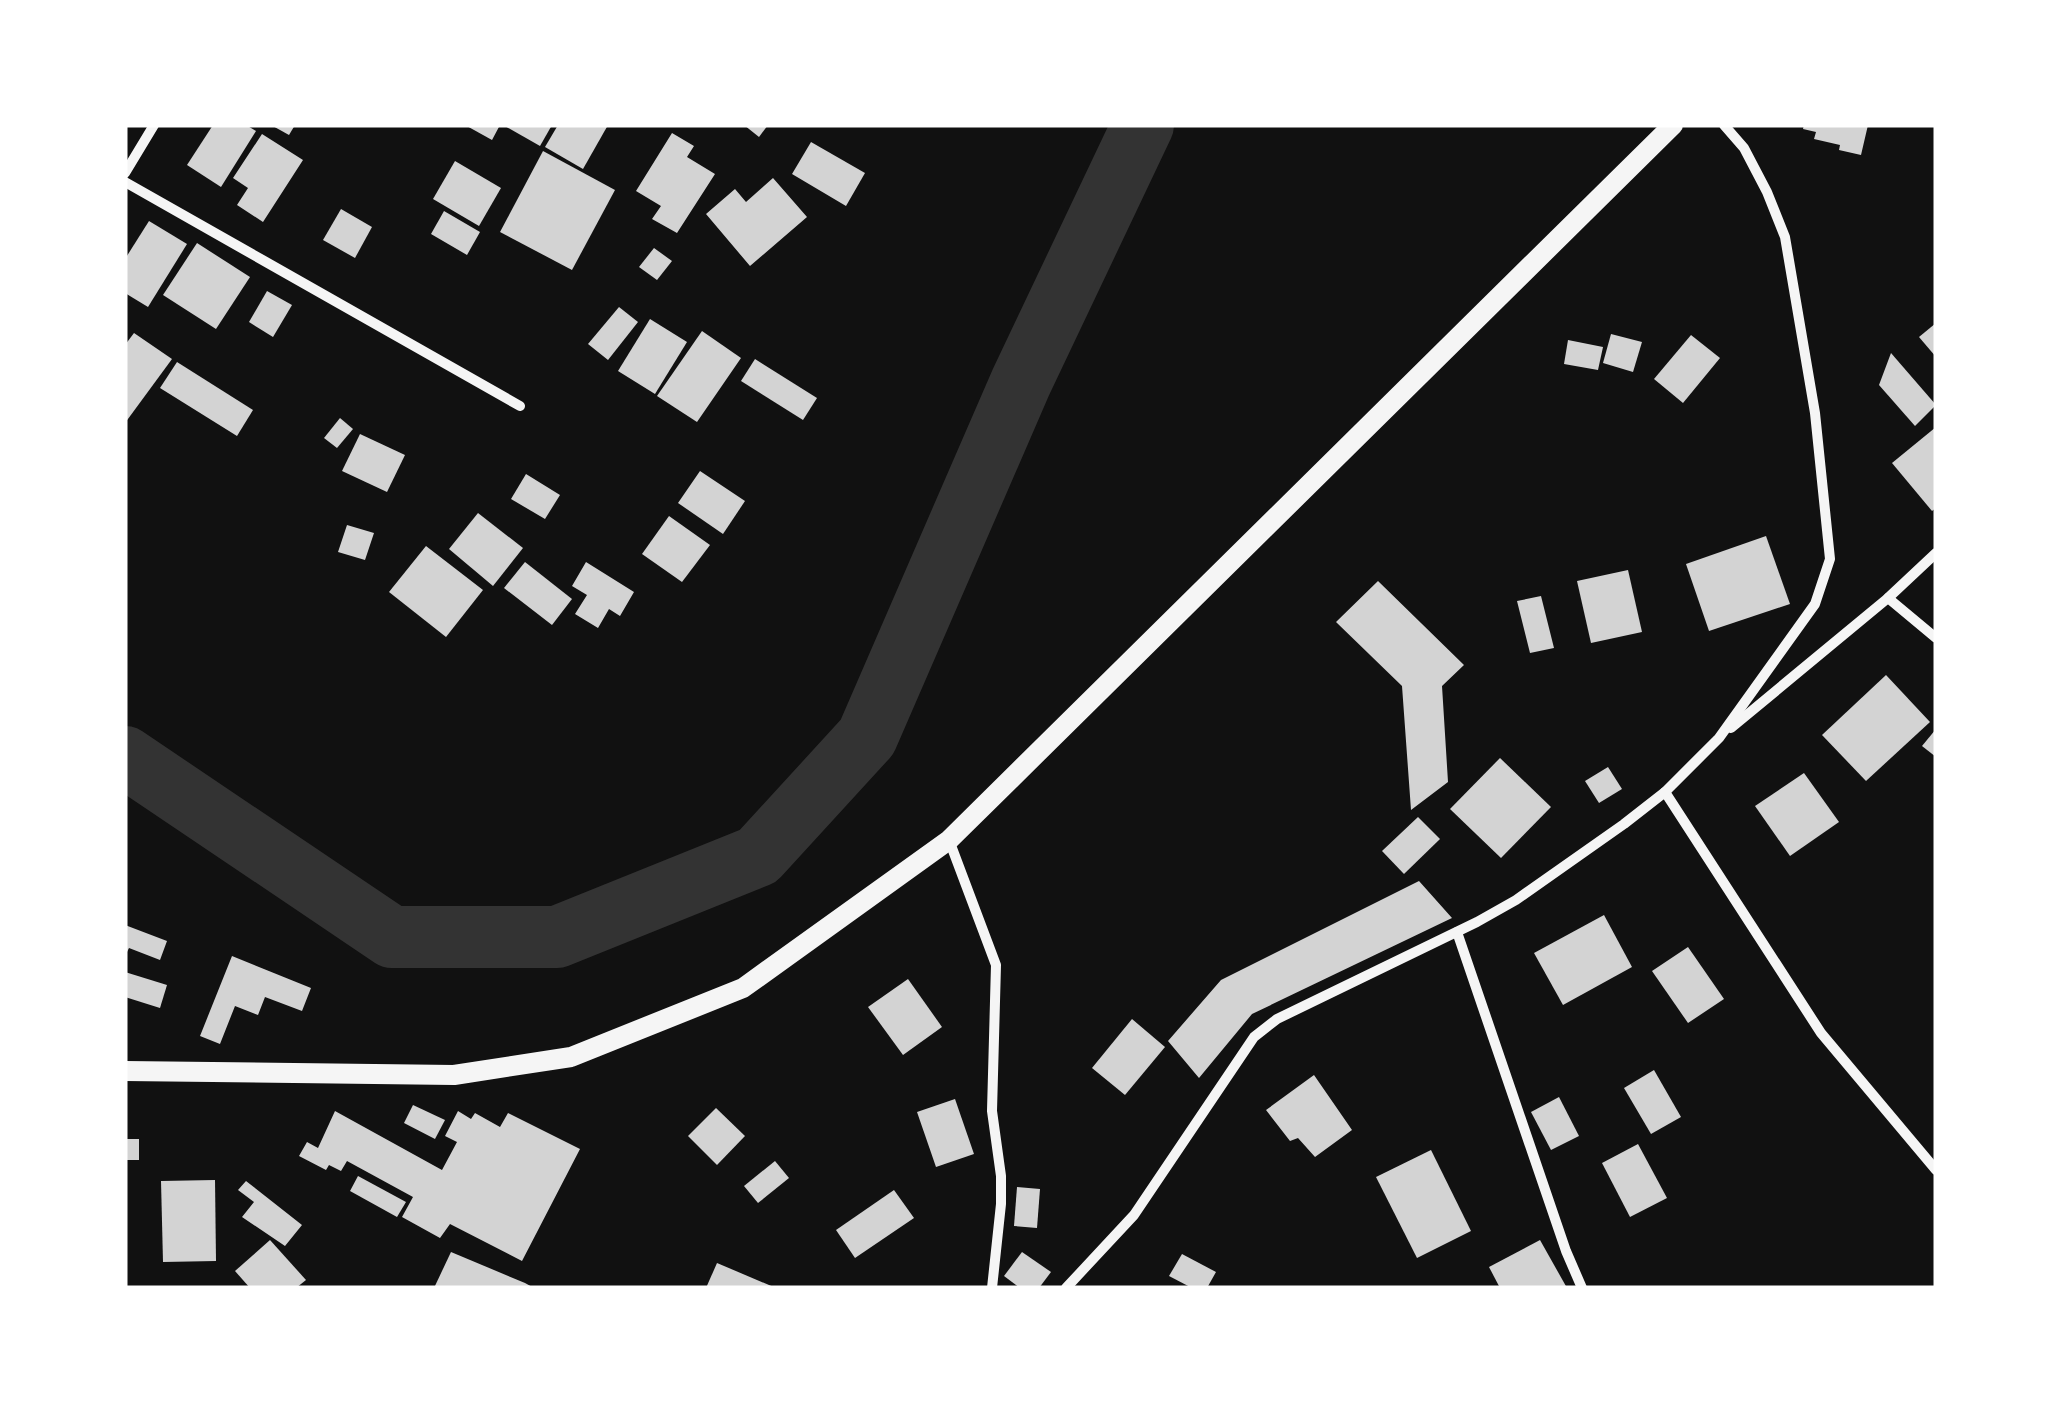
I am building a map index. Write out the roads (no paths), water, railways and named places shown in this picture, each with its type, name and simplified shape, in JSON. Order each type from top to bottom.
[{"type":"main road","points":[[125,1071],[454,1075],[571,1057],[744,988],[949,840],[1673,125]]},
{"type":"street","points":[[125,173],[129,159],[154,125]]},
{"type":"street","points":[[1719,738],[1815,604],[1830,559],[1815,413],[1785,236],[1744,148],[1724,125]]},
{"type":"street","points":[[125,182],[520,406]]},
{"type":"street","points":[[1066,1288],[1134,1216],[1254,1038],[1277,1020],[1516,900],[1665,792],[1719,738],[1888,598],[1936,553]]},
{"type":"street","points":[[1888,598],[1936,638]]},
{"type":"street","points":[[1665,792],[1821,1033],[1936,1170]]},
{"type":"street","points":[[949,840],[996,965],[992,1112],[1002,1176],[1002,1204],[992,1288]]},
{"type":"street","points":[[1457,932],[1582,1288]]},
{"type":"waterway","points":[[125,757],[392,937],[557,937],[758,856],[867,737],[1021,382],[1143,125]]}]
